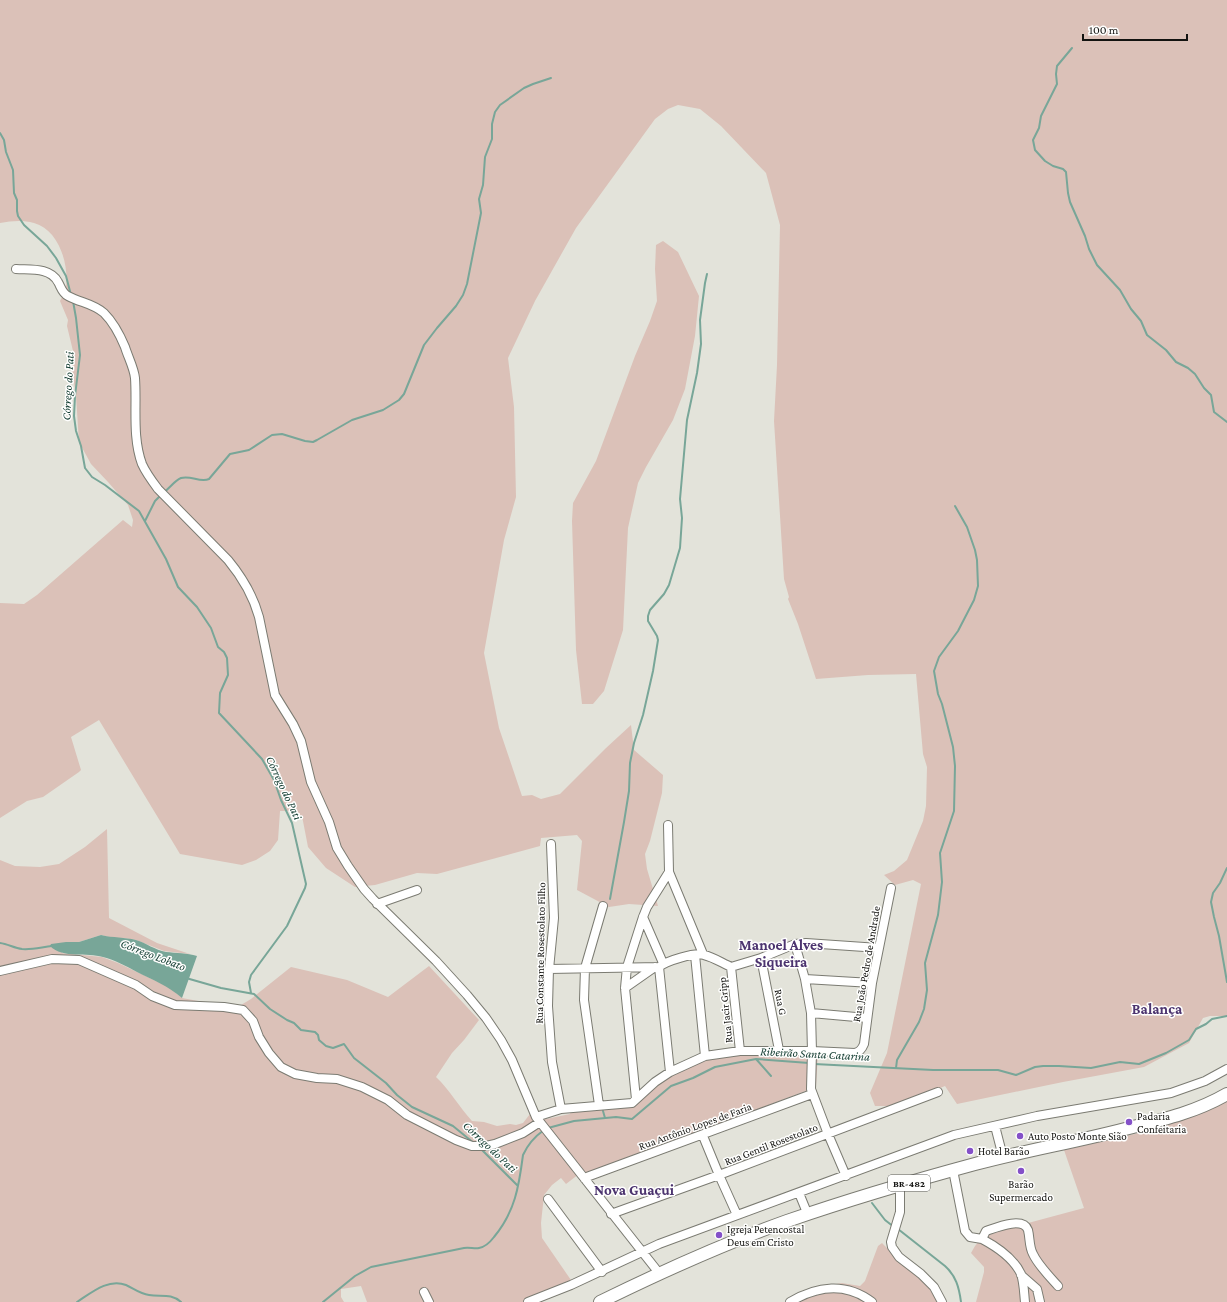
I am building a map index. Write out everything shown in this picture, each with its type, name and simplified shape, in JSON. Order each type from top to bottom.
[{"type":"highway","name":"BR-482","points":[[600,1302],[659,1273],[762,1230],[900,1185],[953,1170],[1163,1120],[1204,1106],[1227,1094]]},
{"type":"street","points":[[16,269],[43,271],[51,274],[55,277],[67,296],[94,306],[104,313],[120,335],[135,377],[136,429],[138,451],[142,463],[146,472],[158,489],[238,571],[248,589],[256,605],[275,695],[293,724],[301,741],[311,782],[329,822],[337,848],[364,889],[377,904],[436,960],[486,1018],[512,1060],[541,1125],[659,1273]]},
{"type":"street","points":[[668,825],[668,872],[699,954],[705,1056]]},
{"type":"street","name":"Rua Constante Rosestolato Filho","points":[[551,844],[554,918],[549,969],[548,1006],[552,1062],[561,1109]]},
{"type":"street","points":[[636,1098],[625,988],[626,967],[634,940],[647,907],[668,872]]},
{"type":"street","name":"Rua João Pedro de Andrade","points":[[812,1060],[855,1053],[860,1051],[864,1044],[872,983],[891,888]]},
{"type":"street","points":[[377,904],[417,890]]},
{"type":"street","points":[[599,1106],[584,1000],[584,982],[585,968],[604,906]]},
{"type":"street","points":[[643,917],[659,966],[670,1072]]},
{"type":"street","points":[[549,969],[659,966],[699,954],[731,967],[761,958],[796,944],[817,943],[879,948]]},
{"type":"street","points":[[796,944],[805,979],[811,1013],[812,1094],[846,1176]]},
{"type":"street","name":"Rua G","points":[[761,958],[779,1050]]},
{"type":"street","points":[[0,971],[52,959],[79,960],[136,985],[152,996],[176,1005],[224,1007],[243,1010],[253,1021],[259,1037],[269,1053],[281,1067],[295,1074],[317,1078],[337,1079],[362,1087],[388,1100],[408,1116],[456,1140],[472,1146],[495,1144],[523,1133],[541,1125],[561,1109],[632,1103],[655,1082],[670,1072],[705,1056],[740,1051],[779,1050],[812,1060]]},
{"type":"street","points":[[625,988],[659,966]]},
{"type":"street","name":"Rua Jacir Gripp","points":[[731,967],[740,1051]]},
{"type":"street","points":[[805,979],[872,983]]},
{"type":"street","points":[[811,1013],[867,1018]]},
{"type":"street","points":[[528,1302],[602,1272],[660,1244],[954,1135],[1043,1115],[1171,1093],[1205,1081],[1227,1069]]},
{"type":"street","name":"Rua Gentil Rosestolato","points":[[611,1214],[938,1092]]},
{"type":"street","name":"Rua Antônio Lopes de Faria","points":[[584,1178],[703,1136],[812,1094]]},
{"type":"street","points":[[995,1126],[1004,1157]]},
{"type":"street","points":[[703,1136],[718,1175],[737,1215]]},
{"type":"street","points":[[953,1170],[965,1231],[970,1237],[982,1239],[1011,1260],[1021,1274],[1037,1289],[1040,1302]]},
{"type":"street","points":[[900,1185],[900,1212],[891,1242],[892,1248],[899,1257],[921,1274],[934,1287],[942,1302]]},
{"type":"street","points":[[799,1193],[808,1215]]},
{"type":"street","points":[[548,1199],[602,1272]]},
{"type":"street","points":[[982,1239],[986,1232],[1002,1226],[1020,1223],[1023,1224],[1027,1228],[1033,1255],[1058,1286]]},
{"type":"street","points":[[1021,1274],[1025,1302]]},
{"type":"street","points":[[790,1302],[819,1289],[836,1288],[851,1290],[864,1296],[872,1302]]},
{"type":"street","points":[[424,1292],[429,1302]]},
{"type":"shaded area","points":[[0,0],[1227,0],[1227,1016],[1210,1016],[1203,1018],[1189,1043],[1144,1067],[957,1104],[945,1086],[897,1106],[875,1106],[870,1093],[887,1053],[921,884],[913,880],[895,885],[884,875],[894,871],[907,860],[923,821],[926,806],[927,767],[923,754],[916,674],[868,675],[816,679],[788,599],[789,597],[784,579],[774,421],[777,365],[780,225],[766,173],[721,126],[700,109],[678,105],[668,109],[655,119],[576,228],[535,301],[508,358],[514,407],[516,497],[504,540],[484,653],[499,728],[522,796],[532,795],[541,799],[560,794],[631,725],[634,750],[663,775],[662,793],[650,841],[645,854],[647,869],[658,906],[629,904],[609,907],[577,890],[582,841],[577,835],[541,838],[540,846],[437,874],[417,873],[375,885],[355,887],[326,868],[308,847],[302,816],[292,811],[280,811],[278,840],[270,851],[256,860],[242,865],[180,854],[99,720],[71,737],[81,770],[79,772],[43,797],[27,801],[0,818],[0,603],[24,604],[37,595],[123,520],[132,527],[133,520],[128,505],[91,464],[79,442],[76,396],[72,370],[73,351],[67,326],[68,320],[60,301],[66,287],[66,268],[64,258],[56,240],[43,227],[34,223],[17,221],[0,223]]},
{"type":"shaded area","points":[[663,241],[678,252],[699,296],[695,336],[685,389],[673,420],[638,483],[628,528],[623,630],[604,691],[593,704],[582,704],[576,650],[572,521],[573,503],[596,461],[657,301],[655,269],[656,245]]},
{"type":"shaded area","points":[[107,829],[109,918],[157,943],[190,954],[164,951],[136,940],[113,938],[101,935],[79,942],[66,942],[62,953],[102,957],[171,988],[182,998],[236,1008],[251,999],[291,967],[347,980],[388,997],[429,966],[479,1020],[452,1053],[436,1077],[446,1087],[472,1121],[484,1122],[497,1126],[510,1124],[516,1125],[523,1123],[534,1111],[536,1114],[546,1119],[570,1114],[571,1111],[634,1104],[663,1079],[713,1058],[733,1053],[818,1053],[816,1087],[590,1173],[579,1174],[566,1184],[561,1178],[552,1185],[544,1195],[541,1223],[542,1238],[573,1283],[524,1302],[367,1302],[361,1286],[341,1289],[341,1297],[344,1302],[0,1302],[0,860],[15,866],[40,867],[59,864],[85,847]]},
{"type":"shaded area","points":[[1227,1101],[1227,1302],[976,1302],[984,1267],[971,1253],[980,1240],[1006,1229],[1084,1208],[1064,1150],[1135,1134],[1207,1111]]},
{"type":"shaded area","points":[[882,1243],[927,1284],[939,1302],[788,1302],[818,1287],[842,1283],[860,1286],[865,1281],[878,1246]]},
{"type":"water","points":[[101,935],[128,938],[158,950],[197,956],[182,998],[171,990],[125,965],[103,957],[68,954],[55,950],[50,946],[51,944],[79,942]]},
{"type":"waterway","points":[[1072,48],[1057,66],[1057,84],[1041,116],[1039,128],[1033,140],[1035,150],[1045,161],[1053,166],[1063,169],[1066,172],[1070,202],[1097,265],[1120,290],[1131,309],[1141,321],[1147,335],[1166,350],[1176,362],[1188,368],[1195,374],[1204,388],[1211,395],[1214,412],[1227,422]]},
{"type":"waterway","points":[[164,492],[181,478],[188,477],[202,480],[209,479],[230,454],[249,450],[272,435],[282,434],[313,442],[352,420],[383,410],[399,400],[404,394],[424,345],[456,306],[463,295],[467,284],[481,213],[479,199],[483,185],[485,157],[492,139],[492,124],[495,112],[500,105],[524,88],[551,78]]},
{"type":"waterway","name":"Córrego do Pati","points":[[0,133],[4,140],[6,152],[13,170],[14,193],[17,200],[18,216],[24,225],[47,246],[56,258],[66,276],[71,295]]},
{"type":"waterway","points":[[610,899],[629,791],[630,763],[634,743],[643,715],[658,640],[648,621],[648,616],[650,610],[664,594],[669,585],[680,548],[682,518],[680,499],[687,420],[697,373],[701,344],[700,320],[707,274]]},
{"type":"waterway","name":"Córrego do Pati","points":[[73,301],[80,355],[74,416],[85,468],[92,477],[139,511],[166,559],[178,587],[197,607],[211,628],[218,647],[224,652],[227,658],[228,675],[220,693],[219,713],[262,759],[274,780],[281,800],[292,823],[306,884],[287,926],[251,975],[249,982],[251,993]]},
{"type":"waterway","points":[[145,521],[155,501],[161,495]]},
{"type":"waterway","points":[[896,1068],[897,1060],[919,1022],[924,1009],[927,990],[925,963],[938,915],[942,882],[940,853],[954,811],[955,766],[953,747],[938,694],[934,671],[939,657],[958,631],[974,600],[978,586],[975,550],[967,527],[955,506]]},
{"type":"waterway","name":"Ribeirão Santa Catarina","points":[[1227,868],[1220,883],[1213,893],[1211,902],[1227,982]]},
{"type":"waterway","name":"Córrego Lobato","points":[[0,943],[22,949],[52,946]]},
{"type":"waterway","name":"Córrego do Pati","points":[[186,978],[221,988],[254,994],[270,1009],[294,1023],[301,1030],[315,1032],[318,1035],[319,1040],[326,1046],[333,1048],[344,1044],[354,1058],[386,1083],[397,1095],[412,1107],[453,1126],[475,1144]]},
{"type":"waterway","name":"Ribeirão Santa Catarina","points":[[814,1064],[933,1070],[998,1070],[1016,1075],[1035,1067],[1043,1066],[1091,1068],[1120,1062],[1139,1064],[1166,1053],[1189,1040],[1196,1029],[1212,1019],[1227,1016]]},
{"type":"waterway","points":[[756,1059],[771,1076]]},
{"type":"waterway","name":"Ribeirão Santa Catarina","points":[[548,1128],[574,1121],[616,1117],[632,1119],[671,1086],[693,1078],[715,1067],[756,1059],[809,1063]]},
{"type":"waterway","name":"Ribeirão Santa Catarina","points":[[603,1111],[605,1118]]},
{"type":"waterway","name":"Ribeirão Santa Catarina","points":[[323,1302],[355,1276],[371,1267],[464,1248],[479,1248],[488,1244],[507,1218],[515,1198],[523,1155],[537,1135],[544,1130]]},
{"type":"waterway","name":"Córrego do Pati","points":[[481,1149],[517,1185]]},
{"type":"waterway","points":[[872,1203],[885,1220],[894,1227]]},
{"type":"waterway","points":[[898,1229],[949,1270],[956,1282],[961,1302]]},
{"type":"waterway","name":"Ribeirão Santa Catarina","points":[[77,1302],[94,1291],[113,1283],[126,1285],[140,1292],[153,1296],[170,1296],[181,1302]]},
{"type":"place","name":"Padaria Confeitaria","points":[[1129,1122]]},
{"type":"place","name":"Auto Posto Monte Sião","points":[[1020,1136]]},
{"type":"place","name":"Hotel Barão","points":[[970,1151]]},
{"type":"place","name":"Barão Supermercado","points":[[1021,1171]]},
{"type":"place","name":"Igreja Petencostal Deus em Cristo","points":[[719,1235]]},
{"type":"district","name":"Manoel Alves Siqueira","points":[[781,954]]},
{"type":"district","name":"Balança","points":[[1157,1009]]},
{"type":"district","name":"Nova Guaçui","points":[[634,1190]]}]
